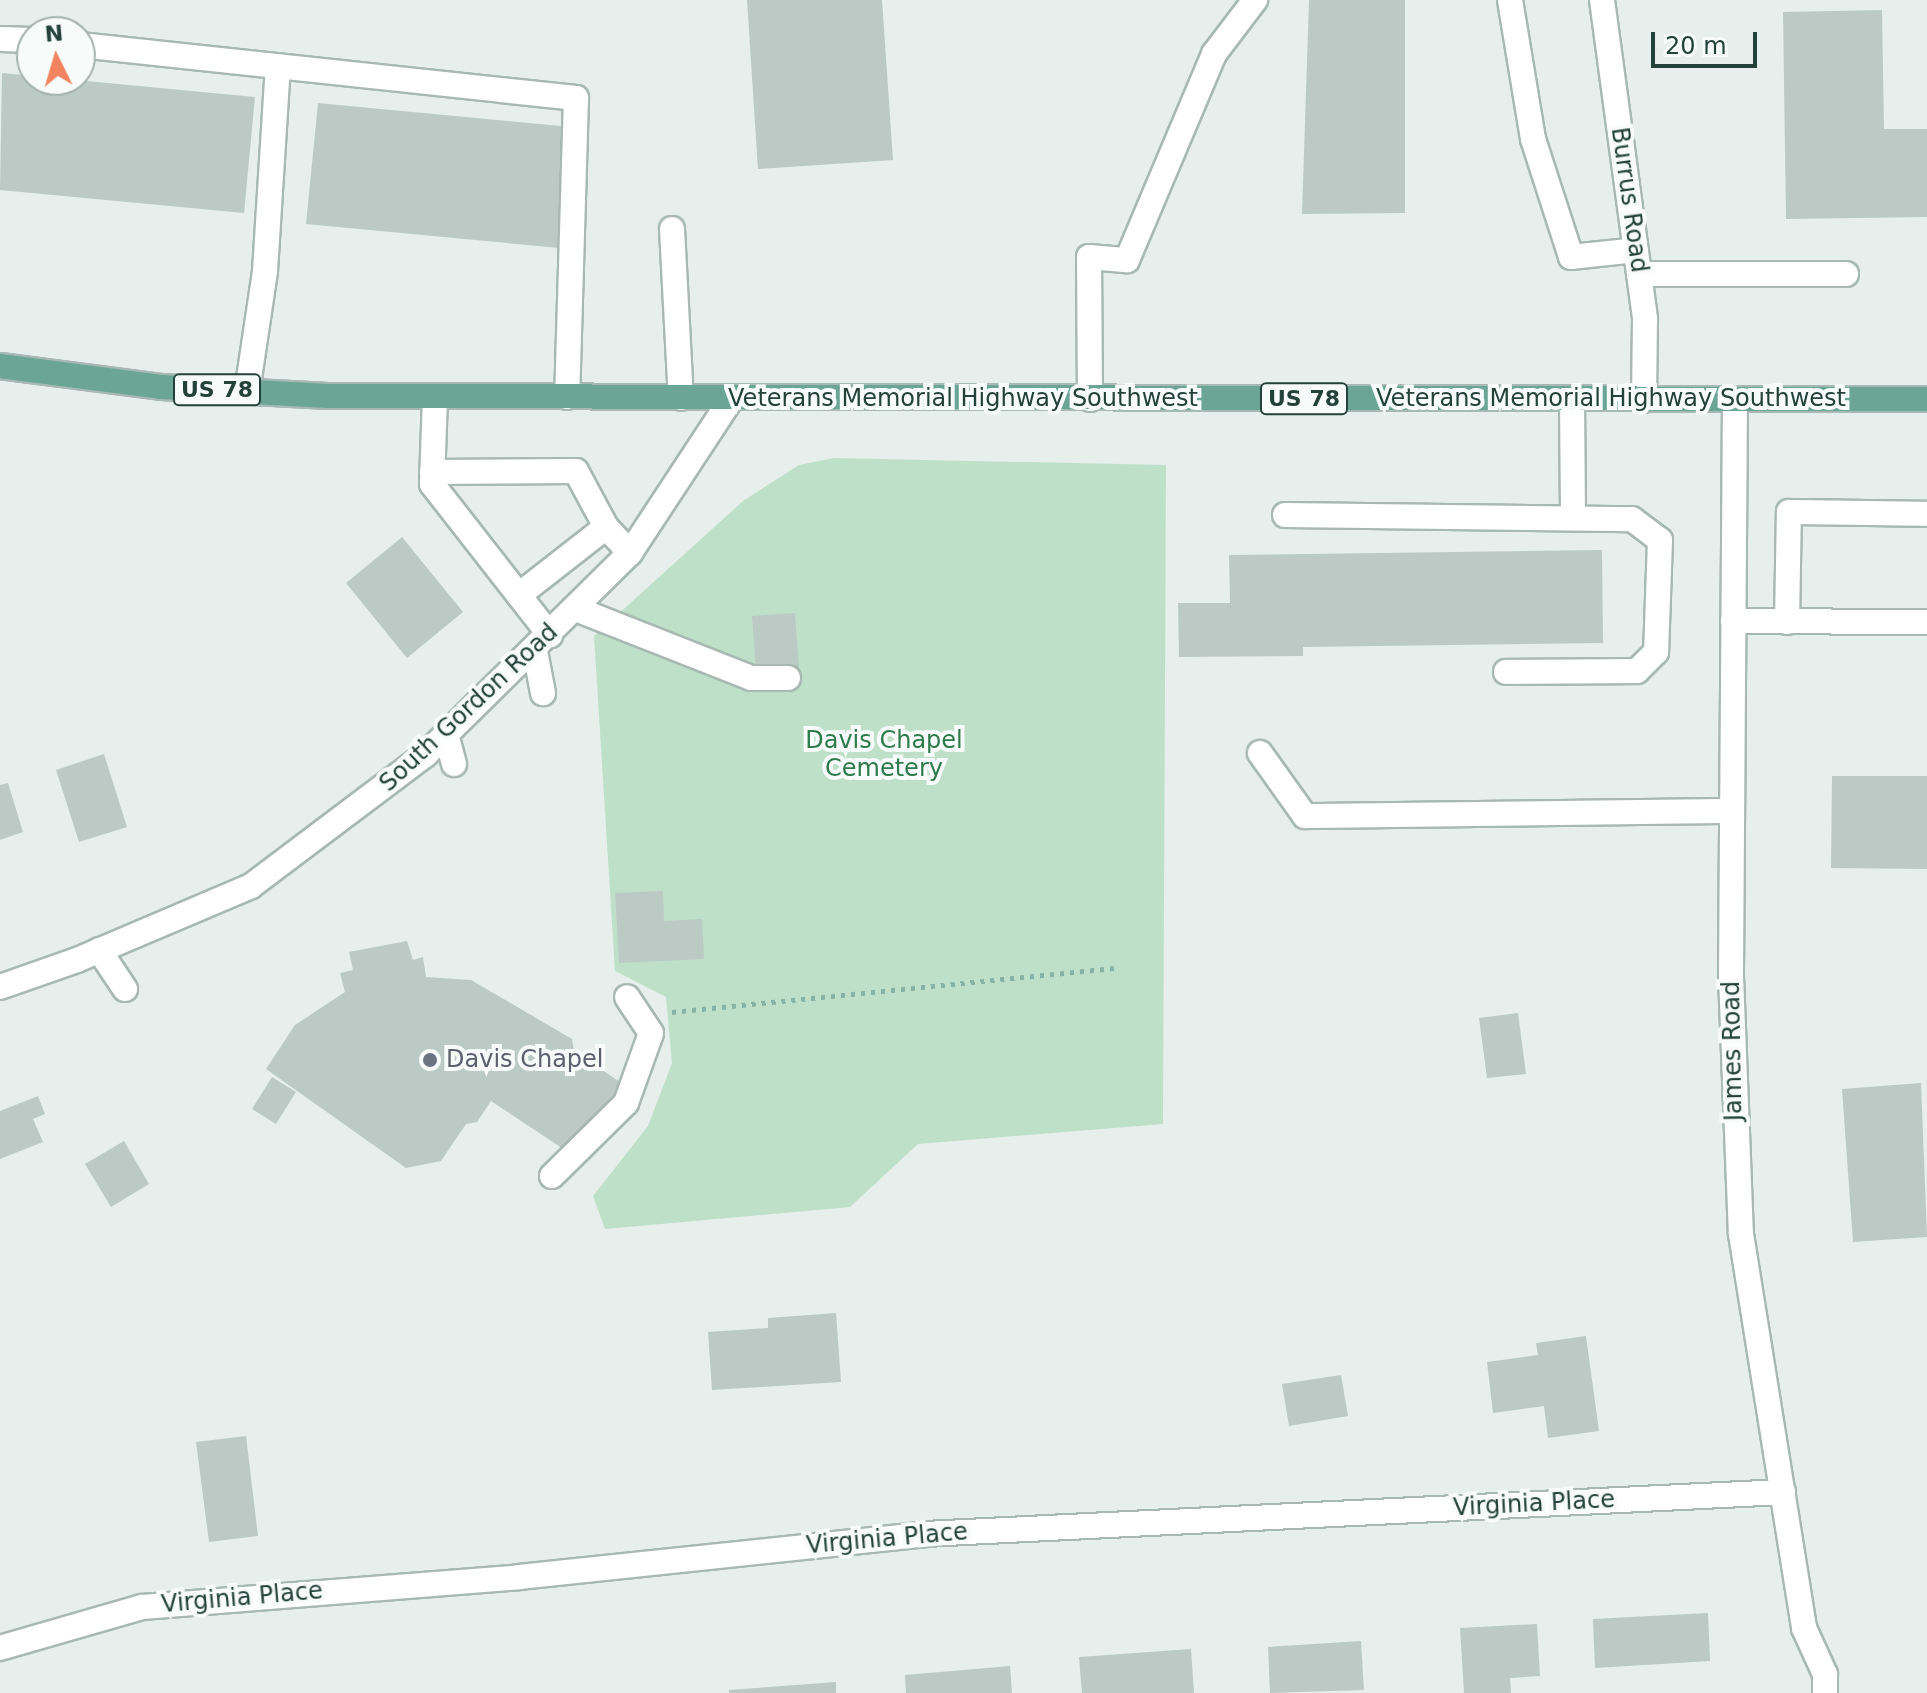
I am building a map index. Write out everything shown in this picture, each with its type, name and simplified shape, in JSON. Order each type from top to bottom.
[{"type":"main road","name":"Veterans Memorial Highway Southwest","points":[[0,366],[161,387],[435,397],[1927,399]]},
{"type":"street","points":[[1090,399],[1089,257],[1127,260],[1214,54],[1255,0]]},
{"type":"street","points":[[1510,0],[1533,139],[1571,257],[1846,274]]},
{"type":"street","name":"Burrus Road","points":[[1602,0],[1645,319],[1644,400]]},
{"type":"street","points":[[96,47],[576,98],[567,397]]},
{"type":"street","points":[[247,392],[265,271],[278,66]]},
{"type":"street","points":[[672,229],[681,398]]},
{"type":"street","points":[[435,397],[432,484],[519,595],[542,643],[543,693]]},
{"type":"street","name":"South Gordon Road","points":[[0,987],[99,950],[251,886],[374,796],[446,734],[542,643],[630,553],[732,398]]},
{"type":"street","name":"James Road","points":[[1735,399],[1733,1090],[1741,1234],[1804,1628],[1825,1674],[1825,1693]]},
{"type":"street","points":[[1572,400],[1573,518]]},
{"type":"street","points":[[432,472],[576,471],[606,527],[630,553]]},
{"type":"street","points":[[1787,622],[1789,512],[1927,514]]},
{"type":"street","points":[[1285,515],[1632,519],[1660,540],[1656,652],[1637,671],[1506,672]]},
{"type":"street","points":[[519,595],[606,527]]},
{"type":"street","points":[[576,609],[751,678],[788,678]]},
{"type":"street","points":[[1733,621],[1927,622]]},
{"type":"street","points":[[446,734],[454,764]]},
{"type":"street","points":[[1260,753],[1305,816],[1732,811]]},
{"type":"street","points":[[99,950],[125,989]]},
{"type":"street","points":[[552,1176],[626,1103],[651,1033],[633,1006]]},
{"type":"street","name":"Virginia Place","points":[[0,1648],[142,1607],[519,1577],[925,1534],[1783,1492]]},
{"type":"path","points":[[633,1006],[1114,968]]},
{"type":"green space","name":"Davis Chapel Cemetery","points":[[834,458],[1166,465],[1163,1124],[918,1144],[850,1207],[605,1229],[593,1196],[648,1126],[672,1063],[666,997],[615,971],[594,636],[743,501],[799,465]]},
{"type":"building","points":[[747,0],[882,0],[893,160],[758,169]]},
{"type":"building","points":[[1309,0],[1405,0],[1405,213],[1302,214]]},
{"type":"building","points":[[1882,10],[1884,129],[1927,129],[1927,217],[1786,219],[1783,12]]},
{"type":"building","points":[[2,73],[16,74],[16,96],[96,96],[96,82],[255,97],[244,213],[0,190]]},
{"type":"building","points":[[318,103],[571,127],[559,248],[306,224]]},
{"type":"building","points":[[402,537],[463,612],[407,658],[346,583]]},
{"type":"building","points":[[1602,550],[1603,643],[1303,647],[1303,656],[1179,657],[1178,603],[1230,603],[1229,555]]},
{"type":"building","points":[[795,613],[799,667],[756,670],[752,616]]},
{"type":"building","points":[[104,754],[127,827],[79,842],[56,770]]},
{"type":"building","points":[[1832,776],[1927,776],[1927,869],[1831,868]]},
{"type":"building","points":[[8,783],[23,832],[0,840],[0,785]]},
{"type":"building","points":[[663,891],[664,921],[702,919],[704,959],[619,963],[615,893]]},
{"type":"building","name":"Davis Chapel","points":[[407,941],[413,960],[423,957],[426,977],[471,980],[572,1039],[574,1051],[623,1084],[574,1156],[491,1101],[477,1122],[466,1124],[441,1161],[406,1168],[266,1069],[295,1025],[345,992],[340,973],[353,970],[349,952]]},
{"type":"building","points":[[1518,1013],[1526,1074],[1487,1078],[1479,1018]]},
{"type":"building","points":[[272,1077],[296,1092],[276,1124],[252,1109]]},
{"type":"building","points":[[1921,1083],[1927,1237],[1853,1242],[1842,1089]]},
{"type":"building","points":[[38,1096],[45,1114],[33,1119],[43,1142],[0,1159],[0,1111]]},
{"type":"building","points":[[124,1141],[149,1184],[111,1207],[85,1164]]},
{"type":"building","points":[[836,1313],[841,1382],[712,1390],[708,1332],[768,1328],[768,1318]]},
{"type":"building","points":[[1586,1336],[1599,1431],[1548,1438],[1544,1406],[1493,1413],[1487,1362],[1538,1355],[1536,1343]]},
{"type":"building","points":[[1341,1375],[1348,1416],[1289,1426],[1282,1384]]},
{"type":"building","points":[[246,1436],[258,1536],[209,1542],[196,1442]]},
{"type":"building","points":[[1708,1613],[1710,1661],[1595,1668],[1593,1619]]},
{"type":"building","points":[[1537,1624],[1540,1676],[1510,1678],[1511,1693],[1464,1693],[1460,1628]]},
{"type":"building","points":[[1361,1641],[1364,1690],[1270,1693],[1268,1647]]},
{"type":"building","points":[[1191,1649],[1194,1693],[1082,1693],[1079,1657]]},
{"type":"building","points":[[1010,1666],[1012,1693],[906,1693],[905,1675]]},
{"type":"building","points":[[836,1682],[836,1693],[729,1693],[729,1690]]},
{"type":"place","name":"Davis Chapel","points":[[430,1060]]}]
